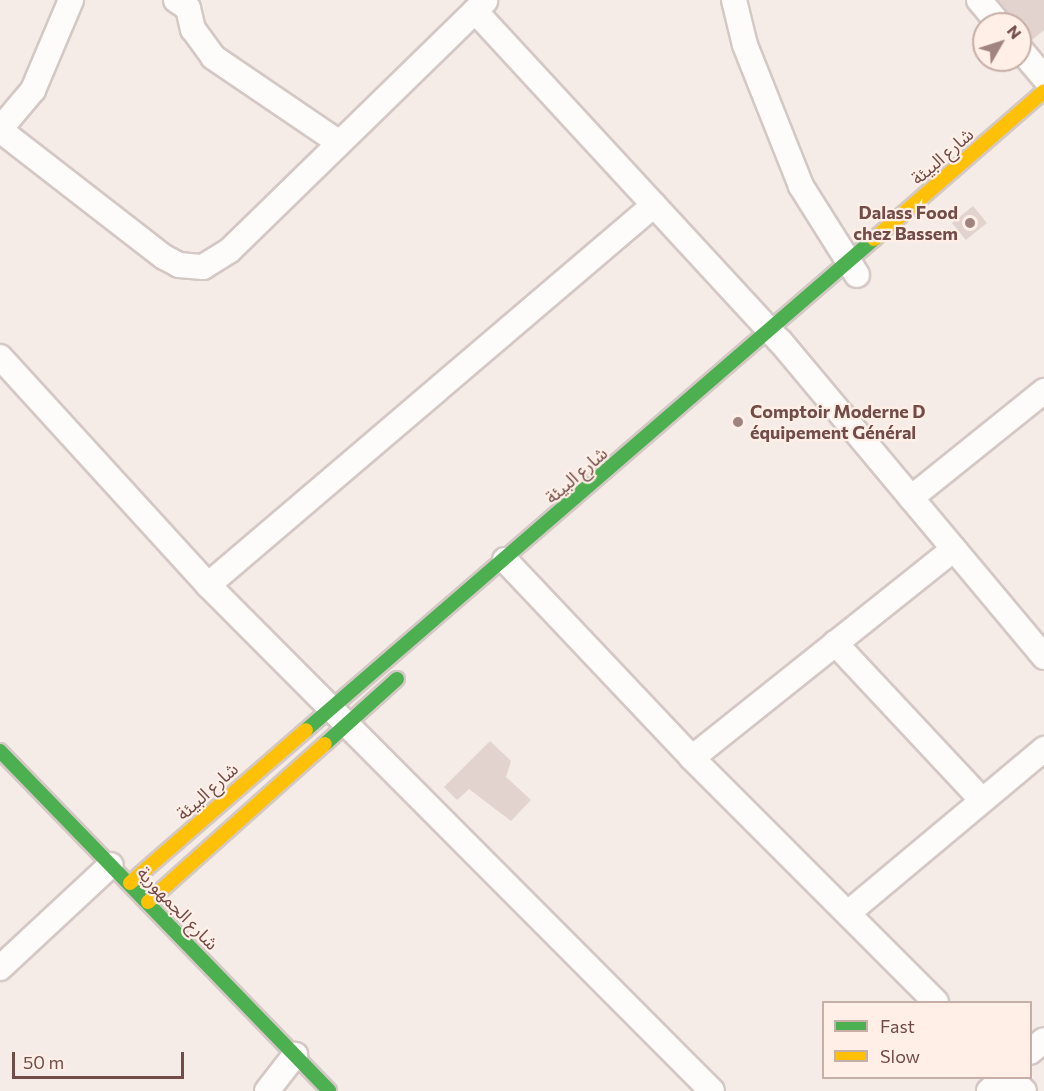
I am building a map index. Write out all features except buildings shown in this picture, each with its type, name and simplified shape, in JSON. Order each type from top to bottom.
[{"type":"street","points":[[71,0],[33,90],[1,129],[164,257],[194,268],[212,264],[229,251],[338,142],[481,6],[654,205],[777,339],[1044,657]]},
{"type":"street","points":[[176,0],[188,8],[193,29],[213,57],[338,142]]},
{"type":"street","points":[[734,0],[745,45],[797,177],[852,274]]},
{"type":"street","points":[[979,0],[989,12]]},
{"type":"street","points":[[1032,64],[1044,78]]},
{"type":"street","name":"شارع البيئة","points":[[130,883],[516,572],[852,274],[1044,91]]},
{"type":"street","points":[[208,585],[654,205]]},
{"type":"street","points":[[0,357],[208,585],[712,1091]]},
{"type":"street","points":[[911,498],[1044,391]]},
{"type":"street","points":[[692,758],[954,549]]},
{"type":"street","points":[[516,572],[692,758],[935,1001]]},
{"type":"street","points":[[835,643],[982,800]]},
{"type":"street","name":"شارع البيئة","points":[[148,902],[336,716],[406,672]]},
{"type":"street","points":[[848,913],[1044,749]]},
{"type":"street","name":"شارع الجمهورية","points":[[0,751],[329,1091]]},
{"type":"street","points":[[0,968],[111,865]]},
{"type":"street","points":[[1032,1050],[1044,1040]]},
{"type":"street","points":[[267,1091],[295,1055]]},
{"type":"street","points":[[989,1091],[1001,1079]]},
{"type":"street","points":[[1012,1079],[1024,1091]]},
{"type":"traffic: fast","points":[[306,730],[874,239]]},
{"type":"traffic: fast","points":[[325,744],[397,679]]},
{"type":"traffic: fast","points":[[0,751],[329,1091]]},
{"type":"traffic: slow","points":[[874,239],[1044,91]]},
{"type":"traffic: slow","points":[[130,883],[306,730]]},
{"type":"traffic: slow","points":[[148,902],[325,744]]},
{"type":"place","name":"Dalass Food chez Bassem","points":[[970,223]]},
{"type":"place","name":"Comptoir Moderne D équipement Général","points":[[738,422]]}]
